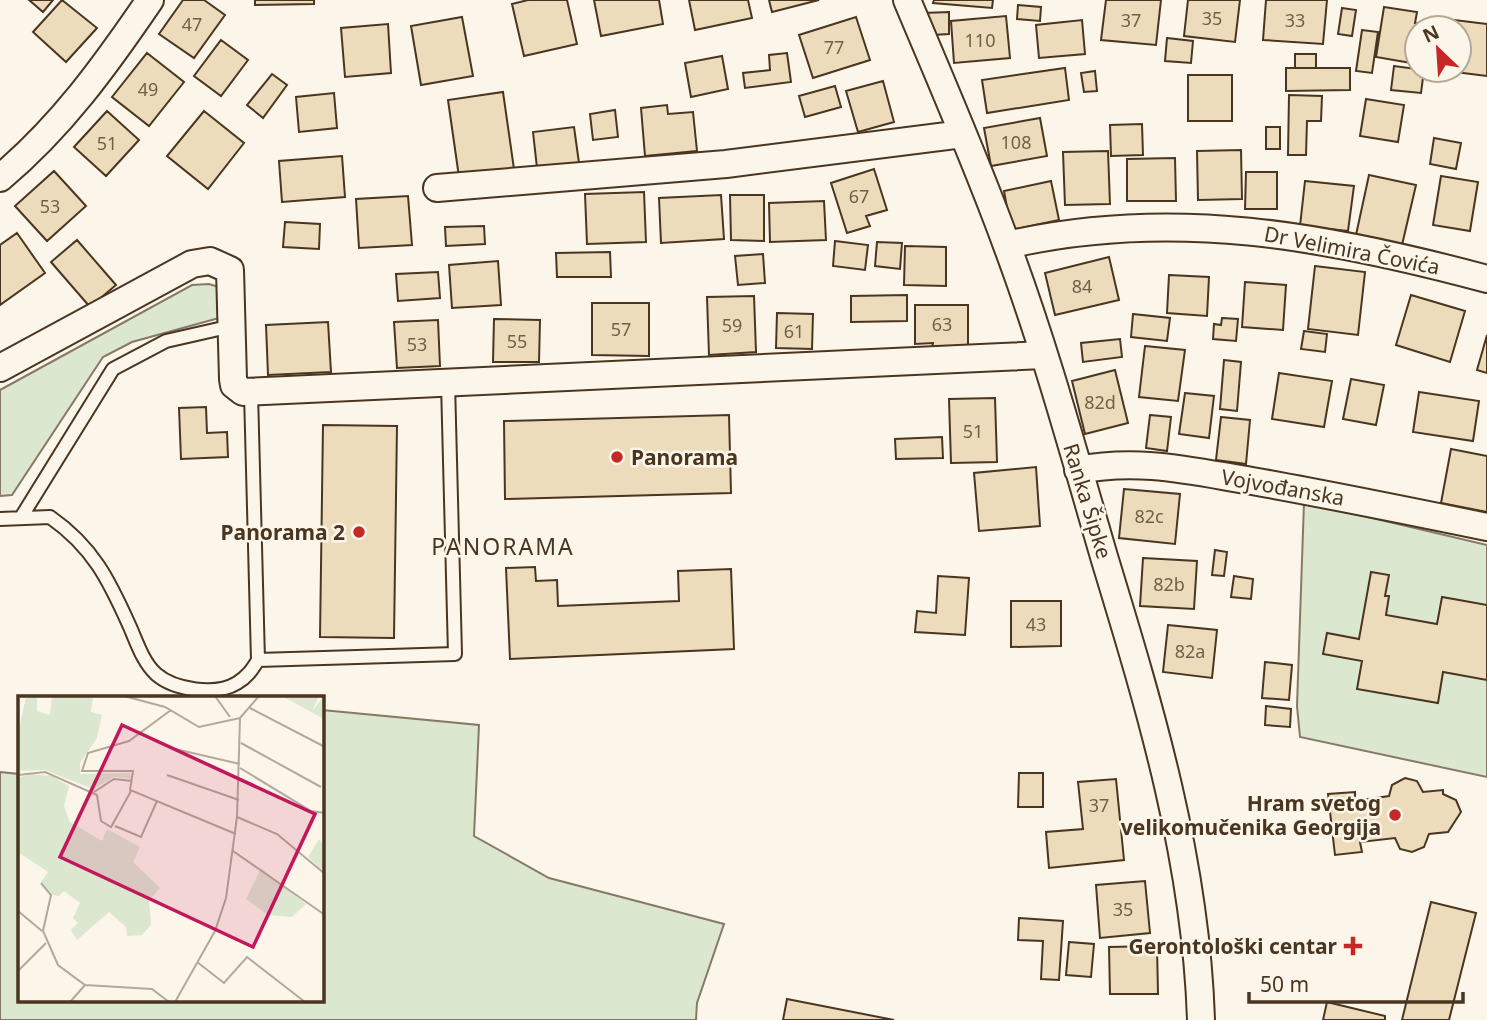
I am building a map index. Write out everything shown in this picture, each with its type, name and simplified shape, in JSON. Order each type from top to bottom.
[{"type":"street","points":[[0,178],[62,120],[96,79],[150,0]]},
{"type":"street","name":"Ranka Šipke","points":[[907,0],[1007,245],[1078,470],[1171,789],[1195,921],[1201,1020]]},
{"type":"street","points":[[437,188],[726,164],[963,134]]},
{"type":"street","name":"Dr Velimira Čovića","points":[[1007,245],[1044,236],[1110,228],[1204,228],[1266,232],[1345,245],[1487,279]]},
{"type":"street","points":[[0,368],[192,264],[210,261],[230,270],[234,385],[243,392],[251,393],[1043,355]]},
{"type":"street","name":"Vojvođanska","points":[[1078,470],[1110,464],[1151,464],[1316,492],[1487,527]]},
{"type":"lane","points":[[22,516],[113,369],[166,341],[232,326]]},
{"type":"lane","points":[[258,660],[455,654],[447,383]]},
{"type":"lane","points":[[0,519],[22,516],[50,517],[87,547],[109,581],[145,660],[156,674],[173,684],[207,689],[234,685],[249,675],[258,660],[251,393]]},
{"type":"green space","points":[[209,284],[219,287],[219,318],[132,342],[103,357],[12,495],[0,496],[0,390],[192,285]]},
{"type":"green space","points":[[1304,502],[1487,545],[1487,777],[1300,737],[1297,706]]},
{"type":"green space","points":[[324,710],[479,725],[474,836],[549,878],[724,924],[697,1003],[696,1020],[0,1020],[0,772],[18,774],[18,1002],[324,1002]]},
{"type":"building","points":[[29,0],[53,0],[43,12]]},
{"type":"building","points":[[62,0],[97,28],[66,62],[33,32]]},
{"type":"building","points":[[183,0],[204,0],[225,15],[194,58],[159,34]]},
{"type":"building","points":[[255,0],[314,0],[314,4],[255,5]]},
{"type":"building","points":[[528,0],[567,0],[577,44],[524,56],[512,4]]},
{"type":"building","points":[[594,0],[659,0],[663,24],[601,36]]},
{"type":"building","points":[[689,0],[748,0],[752,18],[695,30]]},
{"type":"building","points":[[769,0],[819,0],[772,12]]},
{"type":"building","points":[[934,0],[993,0],[992,8],[933,3]]},
{"type":"building","points":[[1106,0],[1161,0],[1156,45],[1101,40]]},
{"type":"building","points":[[1188,0],[1240,0],[1235,42],[1184,36]]},
{"type":"building","points":[[1266,0],[1327,0],[1323,44],[1263,40]]},
{"type":"building","points":[[1018,5],[1041,7],[1040,21],[1017,19]]},
{"type":"building","points":[[1384,7],[1417,12],[1403,14],[1403,62],[1376,57]]},
{"type":"building","points":[[1342,8],[1356,10],[1352,36],[1338,34]]},
{"type":"building","points":[[949,12],[949,34],[932,35],[923,13]]},
{"type":"building","points":[[1006,16],[1010,58],[954,63],[951,21]]},
{"type":"building","points":[[462,17],[473,76],[421,85],[411,26]]},
{"type":"building","points":[[856,17],[870,60],[813,78],[799,35]]},
{"type":"building","points":[[1082,20],[1085,54],[1039,58],[1036,25]]},
{"type":"building","points":[[1473,22],[1487,24],[1487,76],[1473,74]]},
{"type":"building","points":[[388,24],[391,73],[345,77],[341,28]]},
{"type":"building","points":[[1362,30],[1378,32],[1372,73],[1356,71]]},
{"type":"building","points":[[1167,38],[1193,41],[1191,63],[1165,61]]},
{"type":"building","points":[[221,40],[248,60],[221,96],[194,76]]},
{"type":"building","points":[[147,53],[184,82],[149,126],[112,97]]},
{"type":"building","points":[[787,53],[791,82],[745,88],[743,73],[770,70],[769,55]]},
{"type":"building","points":[[1295,54],[1316,54],[1316,68],[1295,68]]},
{"type":"building","points":[[722,56],[728,89],[691,97],[685,63]]},
{"type":"building","points":[[1394,66],[1403,67],[1403,84],[1422,84],[1421,93],[1391,90]]},
{"type":"building","points":[[1065,68],[1069,100],[987,113],[982,80]]},
{"type":"building","points":[[1286,68],[1350,68],[1350,90],[1286,91]]},
{"type":"building","points":[[1095,71],[1097,91],[1084,92],[1081,73]]},
{"type":"building","points":[[272,74],[287,85],[263,118],[247,105]]},
{"type":"building","points":[[1188,75],[1232,75],[1232,121],[1188,121]]},
{"type":"building","points":[[883,81],[894,122],[858,132],[846,91]]},
{"type":"building","points":[[835,86],[841,107],[805,117],[799,96]]},
{"type":"building","points":[[503,92],[514,169],[459,177],[448,100]]},
{"type":"building","points":[[334,93],[337,128],[299,132],[296,97]]},
{"type":"building","points":[[1289,95],[1322,96],[1321,121],[1307,121],[1306,155],[1288,155]]},
{"type":"building","points":[[1366,99],[1404,105],[1398,142],[1360,136]]},
{"type":"building","points":[[667,105],[668,114],[693,112],[697,151],[645,156],[641,108]]},
{"type":"building","points":[[615,110],[618,137],[593,140],[590,114]]},
{"type":"building","points":[[107,111],[139,140],[106,176],[74,147]]},
{"type":"building","points":[[204,111],[244,143],[208,189],[167,156]]},
{"type":"building","points":[[1040,118],[1047,156],[991,166],[984,128]]},
{"type":"building","points":[[1142,124],[1143,155],[1111,156],[1110,125]]},
{"type":"building","points":[[574,127],[579,163],[537,168],[533,132]]},
{"type":"building","points":[[1266,127],[1280,127],[1280,149],[1266,149]]},
{"type":"building","points":[[1434,138],[1461,143],[1456,169],[1430,164]]},
{"type":"building","points":[[1241,150],[1242,199],[1198,200],[1197,151]]},
{"type":"building","points":[[1108,151],[1110,204],[1065,205],[1063,152]]},
{"type":"building","points":[[342,156],[345,197],[282,202],[279,161]]},
{"type":"building","points":[[1175,158],[1176,201],[1127,201],[1127,159]]},
{"type":"building","points":[[874,169],[887,210],[866,216],[870,226],[847,233],[831,183]]},
{"type":"building","points":[[54,171],[86,206],[47,241],[15,206]]},
{"type":"building","points":[[1246,172],[1277,172],[1277,209],[1245,209]]},
{"type":"building","points":[[1369,175],[1416,185],[1402,245],[1356,235]]},
{"type":"building","points":[[1441,176],[1478,182],[1470,231],[1433,225]]},
{"type":"building","points":[[1051,181],[1059,220],[1011,230],[1004,191]]},
{"type":"building","points":[[1305,181],[1354,186],[1348,231],[1300,226]]},
{"type":"building","points":[[644,192],[646,242],[587,244],[585,194]]},
{"type":"building","points":[[721,195],[724,239],[661,243],[659,198]]},
{"type":"building","points":[[730,195],[764,195],[764,241],[731,240]]},
{"type":"building","points":[[408,196],[412,245],[359,248],[356,199]]},
{"type":"building","points":[[824,201],[826,240],[770,242],[769,203]]},
{"type":"building","points":[[285,222],[320,224],[319,249],[283,247]]},
{"type":"building","points":[[484,226],[485,244],[446,246],[445,227]]},
{"type":"building","points":[[17,233],[45,273],[0,305],[0,245]]},
{"type":"building","points":[[77,240],[116,285],[90,307],[51,262]]},
{"type":"building","points":[[835,241],[868,245],[865,270],[833,266]]},
{"type":"building","points":[[877,242],[902,243],[900,269],[875,266]]},
{"type":"building","points":[[905,246],[946,247],[946,286],[904,285]]},
{"type":"building","points":[[610,252],[611,277],[557,277],[556,253]]},
{"type":"building","points":[[763,254],[765,283],[738,285],[735,256]]},
{"type":"building","points":[[1109,257],[1119,300],[1055,315],[1045,273]]},
{"type":"building","points":[[498,261],[501,305],[452,308],[449,265]]},
{"type":"building","points":[[1315,266],[1365,272],[1358,335],[1308,329]]},
{"type":"building","points":[[438,272],[440,298],[398,301],[396,274]]},
{"type":"building","points":[[1169,275],[1209,277],[1207,316],[1167,313]]},
{"type":"building","points":[[1245,282],[1286,285],[1283,330],[1242,327]]},
{"type":"building","points":[[907,295],[907,321],[851,322],[851,296]]},
{"type":"building","points":[[1411,295],[1465,311],[1450,362],[1396,345]]},
{"type":"building","points":[[754,296],[756,352],[709,355],[707,297]]},
{"type":"building","points":[[592,303],[649,303],[649,356],[592,355]]},
{"type":"building","points":[[915,305],[968,305],[968,348],[932,348],[933,343],[915,344]]},
{"type":"building","points":[[777,313],[813,314],[812,349],[776,348]]},
{"type":"building","points":[[1133,314],[1170,318],[1167,341],[1131,337]]},
{"type":"building","points":[[1222,318],[1238,319],[1236,341],[1213,339],[1214,324],[1221,325]]},
{"type":"building","points":[[494,319],[540,320],[539,362],[493,362]]},
{"type":"building","points":[[438,320],[440,366],[397,368],[394,322]]},
{"type":"building","points":[[328,322],[331,372],[268,375],[266,325]]},
{"type":"building","points":[[1304,331],[1327,334],[1325,352],[1301,349]]},
{"type":"building","points":[[1487,335],[1487,373],[1477,370]]},
{"type":"building","points":[[1120,339],[1122,357],[1083,362],[1081,343]]},
{"type":"building","points":[[1145,346],[1185,350],[1178,401],[1139,397]]},
{"type":"building","points":[[1224,360],[1241,362],[1237,411],[1220,409]]},
{"type":"building","points":[[1115,370],[1128,423],[1085,434],[1072,381]]},
{"type":"building","points":[[1279,373],[1332,381],[1324,427],[1272,419]]},
{"type":"building","points":[[1351,379],[1384,385],[1376,425],[1343,419]]},
{"type":"building","points":[[1419,392],[1479,401],[1473,441],[1413,432]]},
{"type":"building","points":[[1185,393],[1214,396],[1209,438],[1179,434]]},
{"type":"building","points":[[995,398],[997,462],[951,463],[949,399]]},
{"type":"building","points":[[206,407],[207,433],[227,432],[228,457],[181,459],[179,408]]},
{"type":"building","name":"Panorama","points":[[729,415],[731,493],[505,499],[504,421]]},
{"type":"building","points":[[1150,415],[1171,417],[1167,451],[1146,448]]},
{"type":"building","points":[[1221,417],[1250,420],[1246,464],[1216,460]]},
{"type":"building","name":"Panorama 2","points":[[323,425],[397,426],[394,638],[320,637]]},
{"type":"building","points":[[942,437],[943,458],[896,459],[895,439]]},
{"type":"building","points":[[1451,449],[1487,456],[1487,512],[1441,503]]},
{"type":"building","points":[[1036,467],[1040,526],[979,531],[974,473]]},
{"type":"building","points":[[1124,489],[1180,494],[1175,544],[1119,538]]},
{"type":"building","points":[[1215,550],[1227,552],[1224,576],[1212,575]]},
{"type":"building","points":[[1143,558],[1197,561],[1194,609],[1140,606]]},
{"type":"building","points":[[535,567],[536,581],[557,580],[558,606],[679,601],[678,571],[731,569],[734,649],[510,659],[506,568]]},
{"type":"building","points":[[1371,572],[1389,575],[1385,596],[1389,596],[1386,615],[1437,624],[1442,597],[1487,605],[1487,680],[1443,672],[1438,703],[1357,689],[1362,661],[1323,654],[1327,633],[1359,639]]},
{"type":"building","points":[[938,576],[969,578],[965,635],[915,632],[917,611],[936,613]]},
{"type":"building","points":[[1234,576],[1253,579],[1251,599],[1231,597]]},
{"type":"building","points":[[1011,601],[1061,601],[1061,646],[1011,647]]},
{"type":"building","points":[[1168,625],[1217,630],[1212,678],[1163,672]]},
{"type":"building","points":[[1265,662],[1292,665],[1289,700],[1262,698]]},
{"type":"building","points":[[1266,706],[1291,709],[1290,727],[1265,725]]},
{"type":"building","points":[[1019,773],[1043,773],[1043,807],[1018,807]]},
{"type":"building","name":"Hram svetog velikomučenika Georgija","points":[[1405,778],[1417,781],[1423,792],[1443,790],[1443,794],[1456,800],[1461,812],[1448,832],[1429,834],[1424,847],[1412,852],[1400,849],[1395,838],[1360,842],[1362,852],[1335,855],[1328,794],[1355,792],[1355,801],[1389,796],[1392,785]]},
{"type":"building","points":[[1116,779],[1124,860],[1049,868],[1046,832],[1083,829],[1078,782]]},
{"type":"building","points":[[1145,881],[1150,933],[1100,938],[1096,885]]},
{"type":"building","points":[[1431,902],[1476,913],[1449,1020],[1402,1020]]},
{"type":"building","points":[[1019,918],[1063,921],[1059,980],[1041,979],[1043,941],[1018,940]]},
{"type":"building","points":[[1069,942],[1094,944],[1091,977],[1066,975]]},
{"type":"building","points":[[1157,946],[1158,994],[1110,994],[1109,947]]},
{"type":"building","points":[[787,999],[894,1020],[783,1020]]},
{"type":"building","points":[[1327,1002],[1385,1016],[1385,1020],[1323,1020]]},
{"type":"place","name":"Panorama","points":[[617,457]]},
{"type":"place","name":"Panorama 2","points":[[359,532]]},
{"type":"place","name":"Hram svetog velikomučenika Georgija","points":[[1395,815]]},
{"type":"place","name":"Gerontološki centar","points":[[1353,946]]},
{"type":"district","name":"PANORAMA","points":[[503,546]]}]
